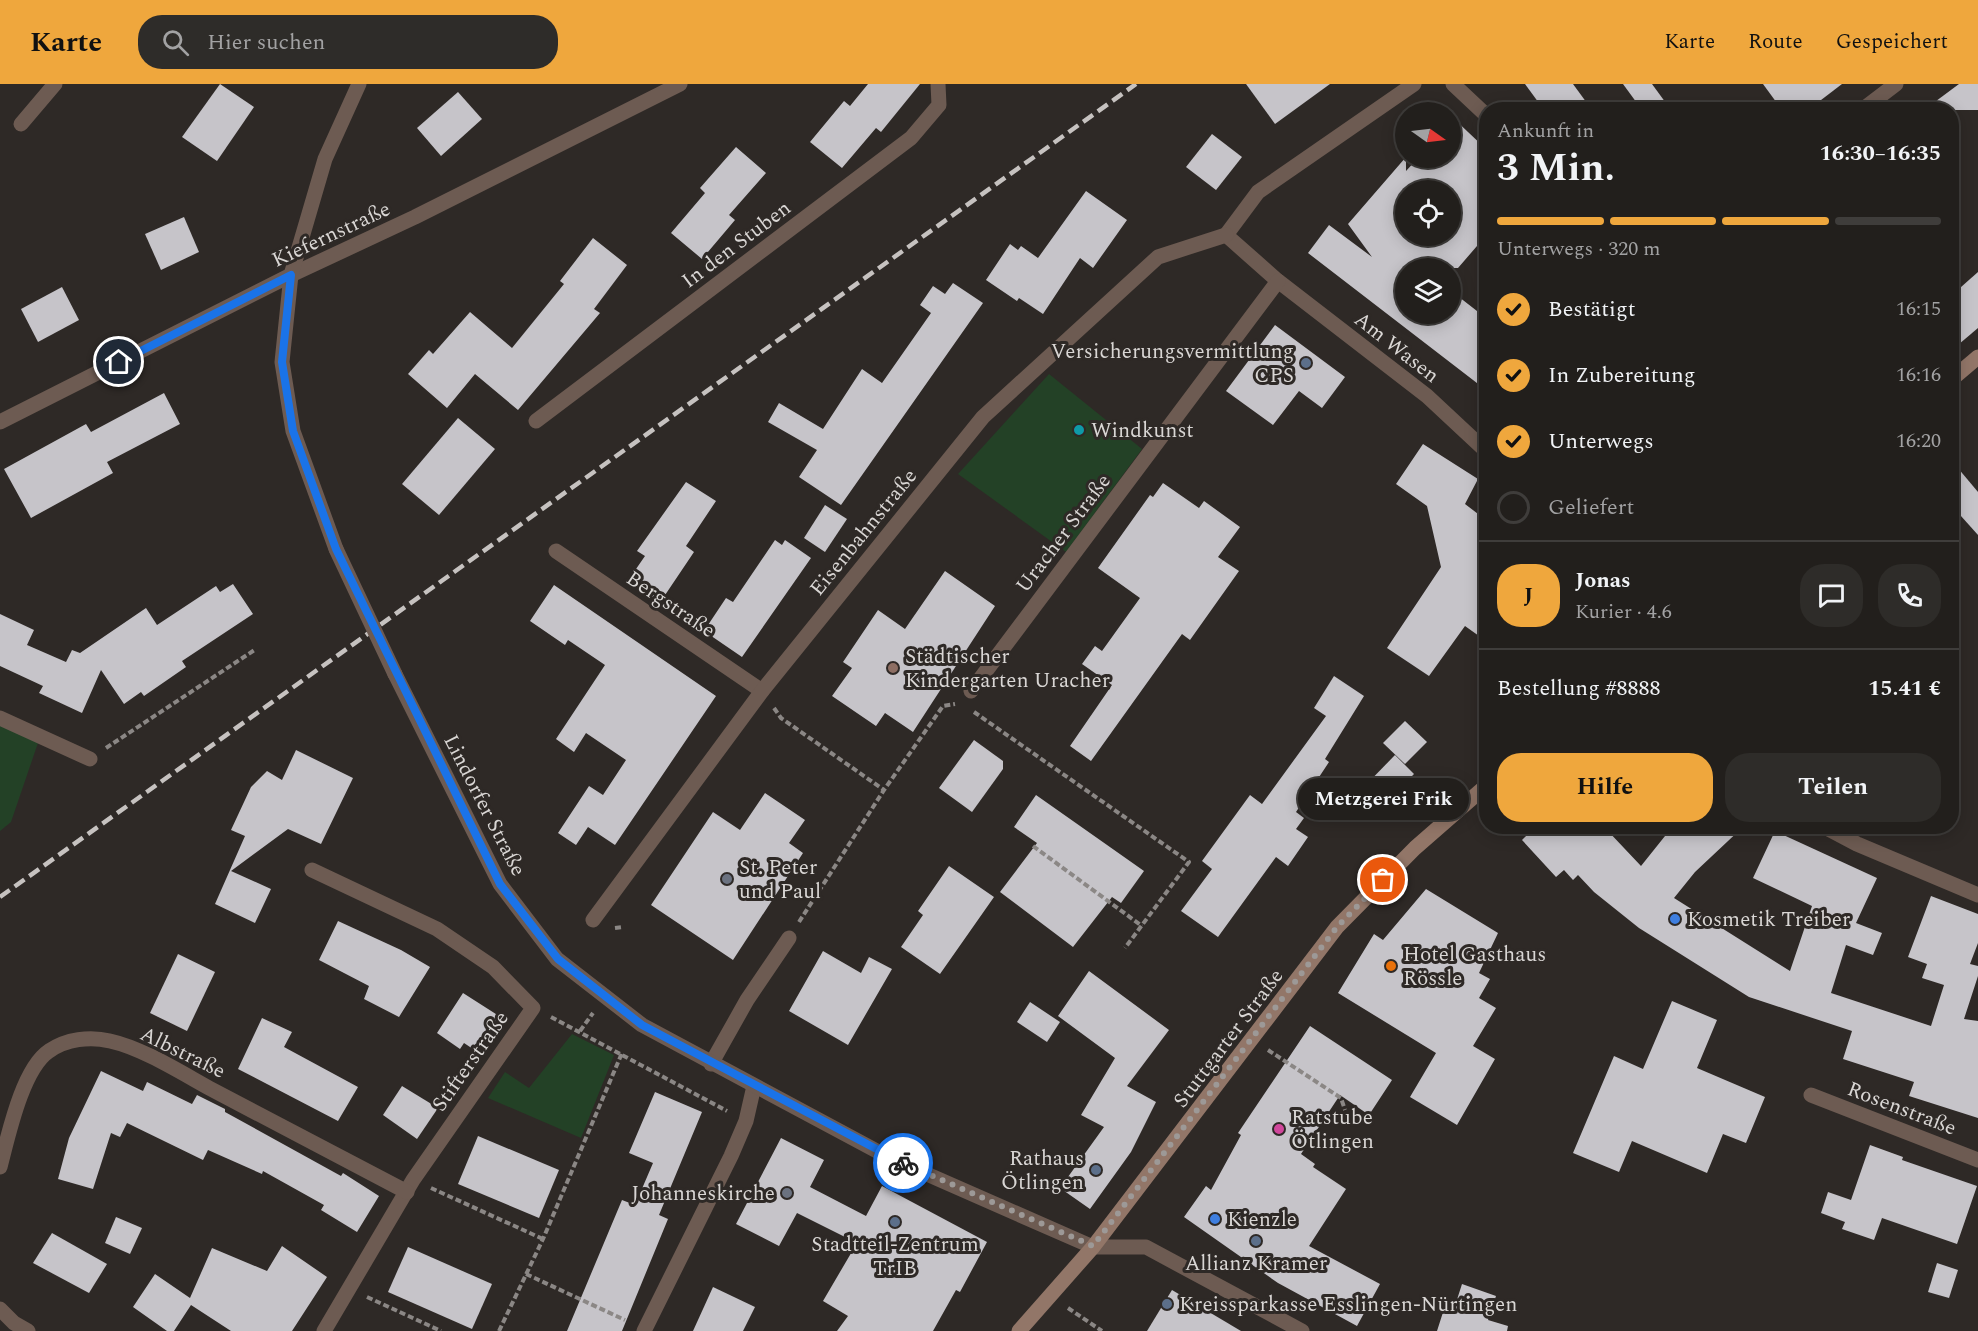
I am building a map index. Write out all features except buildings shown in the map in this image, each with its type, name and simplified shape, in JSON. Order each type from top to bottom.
[{"type":"main road","points":[[1959,374],[1978,357]]},
{"type":"main road","name":"Stuttgarter Straße","points":[[1020,1331],[1093,1246],[1337,927],[1415,848],[1479,792]]},
{"type":"street","points":[[21,124],[55,84]]},
{"type":"street","name":"Lindorfer Straße","points":[[359,84],[325,159],[291,275],[282,362],[293,431],[336,549],[395,674],[500,884],[558,959],[642,1025],[888,1157],[1093,1246]]},
{"type":"street","name":"Kiefernstraße","points":[[0,422],[291,275],[415,217],[639,102],[680,84]]},
{"type":"street","name":"In den Stuben","points":[[536,421],[911,138],[939,105],[938,84]]},
{"type":"street","points":[[1278,280],[1226,235],[1258,192],[1414,84]]},
{"type":"street","points":[[1454,84],[1479,108]]},
{"type":"street","points":[[1872,102],[1896,84]]},
{"type":"street","name":"Eisenbahnstraße","points":[[593,920],[762,691],[983,417],[1158,257],[1226,235]]},
{"type":"street","name":"Am Wasen","points":[[1278,280],[1427,396],[1479,444]]},
{"type":"street","name":"Uracher Straße","points":[[966,697],[1278,280]]},
{"type":"street","name":"Bergstraße","points":[[556,552],[762,691]]},
{"type":"street","points":[[0,718],[90,759]]},
{"type":"street","points":[[1838,834],[1978,895]]},
{"type":"street","name":"Stifterstraße","points":[[312,870],[437,928],[493,967],[532,1008],[410,1186],[324,1331]]},
{"type":"street","points":[[711,1064],[747,1000],[789,938]]},
{"type":"street","name":"Albstraße","points":[[0,1167],[17,1105],[31,1073],[48,1051],[69,1041],[89,1038],[112,1041],[156,1060],[410,1186]]},
{"type":"street","points":[[644,1330],[746,1121],[754,1086]]},
{"type":"street","name":"Rosenstraße","points":[[1811,1095],[1978,1160]]},
{"type":"street","points":[[1093,1246],[1146,1247],[1302,1331]]},
{"type":"street","points":[[0,1309],[14,1323],[28,1331]]},
{"type":"path","points":[[90,759],[256,649]]},
{"type":"path","points":[[762,691],[781,718],[884,789]]},
{"type":"path","points":[[789,938],[884,789],[943,706],[966,697],[1189,862],[1125,948]]},
{"type":"path","points":[[1033,846],[1142,926]]},
{"type":"path","points":[[532,1008],[622,1053],[746,1121]]},
{"type":"path","points":[[1252,1040],[1341,1098],[1345,1110]]},
{"type":"path","points":[[499,1331],[543,1239],[622,1053]]},
{"type":"path","points":[[410,1186],[543,1239]]},
{"type":"path","points":[[526,1275],[644,1330]]},
{"type":"path","points":[[350,1290],[441,1331]]},
{"type":"path","points":[[1051,1297],[1102,1331]]},
{"type":"green space","points":[[1049,374],[1142,449],[1066,552],[958,474]]},
{"type":"green space","points":[[0,718],[40,737],[11,822],[0,831]]},
{"type":"green space","points":[[572,1034],[614,1055],[581,1138],[488,1098],[505,1072],[529,1088]]},
{"type":"railway","points":[[0,897],[1136,84]]},
{"type":"way so far","points":[[903,1163],[1093,1246],[1142,1185],[1337,927],[1383,880]]},
{"type":"place","name":"Versicherungsvermittlung CPS","points":[[1306,363]]},
{"type":"place","name":"Windkunst","points":[[1079,430]]},
{"type":"place","name":"Städtischer Kindergarten Uracher","points":[[893,668]]},
{"type":"place","name":"St. Peter und Paul","points":[[727,879]]},
{"type":"place","name":"Metzgerei Frik","points":[[1383,880]]},
{"type":"place","name":"Kosmetik Treiber","points":[[1675,919]]},
{"type":"place","name":"Hotel Gasthaus Rössle","points":[[1391,966]]},
{"type":"place","name":"Ratstube Ötlingen","points":[[1279,1129]]},
{"type":"place","name":"Rathaus Ötlingen","points":[[1096,1170]]},
{"type":"place","name":"Johanneskirche","points":[[787,1193]]},
{"type":"place","name":"Kienzle","points":[[1215,1219]]},
{"type":"place","name":"Stadtteil-Zentrum TrIB","points":[[895,1222]]},
{"type":"place","name":"Allianz Kramer","points":[[1256,1241]]},
{"type":"place","name":"Kreissparkasse Esslingen-Nürtingen","points":[[1167,1304]]},
{"type":"route","points":[[119,362],[291,275],[282,362],[293,431],[336,549],[395,674],[500,884],[558,959],[642,1025],[711,1064],[903,1163]]}]
